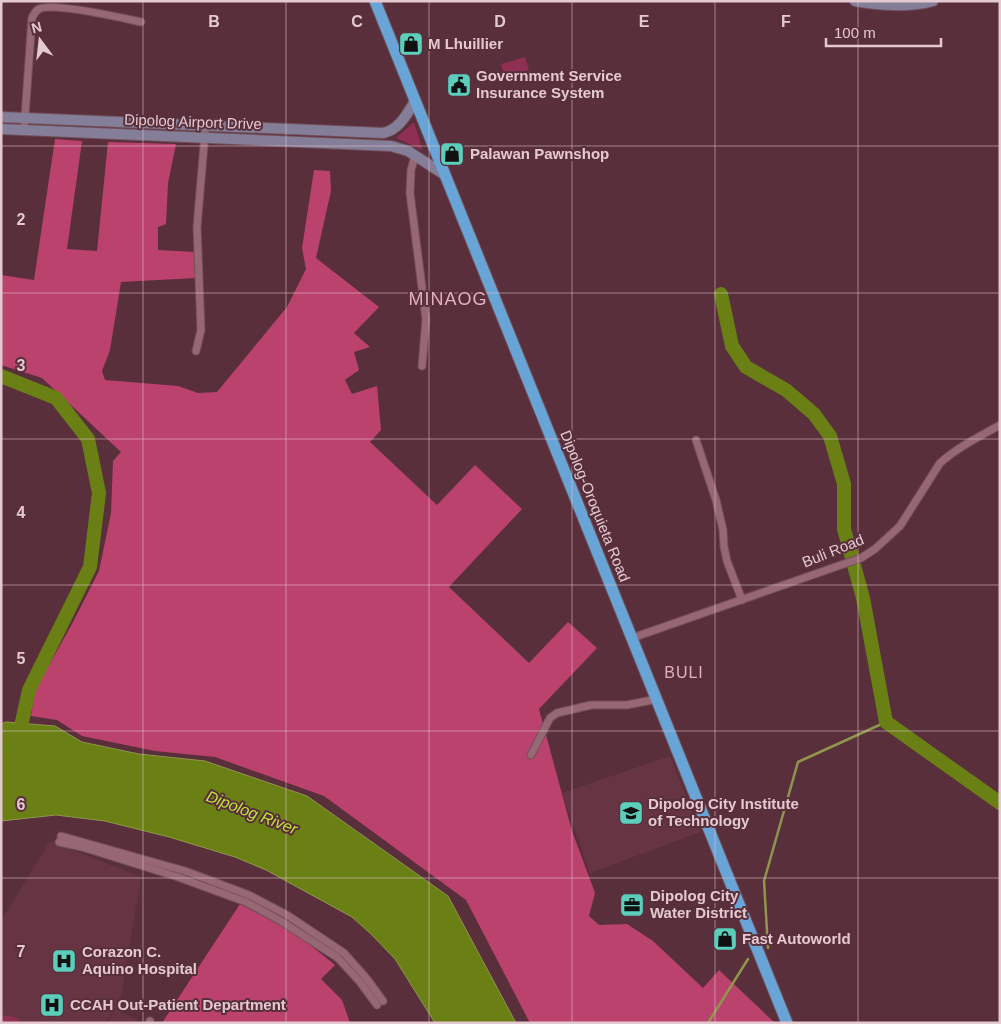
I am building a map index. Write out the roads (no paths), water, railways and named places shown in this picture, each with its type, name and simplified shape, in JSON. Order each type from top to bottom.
[{"type":"highway","name":"Dipolog-Oroquieta Road","points":[[375,1],[787,1023]]},
{"type":"main road","points":[[855,1],[888,5],[912,5],[933,1]]},
{"type":"main road","points":[[383,145],[383,133],[393,130],[399,125],[415,101]]},
{"type":"main road","name":"Dipolog Airport Drive","points":[[1,117],[383,133]]},
{"type":"main road","name":"Dipolog Airport Drive","points":[[1,129],[383,145],[399,148],[445,175]]},
{"type":"street","points":[[24,130],[32,18],[36,11],[40,8],[50,7],[74,9],[142,22]]},
{"type":"street","points":[[196,351],[201,325],[197,233],[206,126]]},
{"type":"street","points":[[415,156],[411,170],[410,193],[426,319],[422,366]]},
{"type":"street","name":"Buli Road","points":[[632,638],[861,558],[875,549],[900,526],[940,463],[968,443],[1000,426]]},
{"type":"street","points":[[696,440],[716,500],[723,530],[727,561],[742,600]]},
{"type":"street","points":[[531,755],[550,718],[557,713],[591,705],[627,704],[657,698]]},
{"type":"street","points":[[60,839],[185,871],[249,895],[287,915],[344,953],[367,979],[380,1003]]},
{"type":"water","points":[[6,722],[55,726],[82,742],[139,754],[205,761],[307,796],[448,896],[516,1023],[435,1023],[395,959],[352,917],[266,870],[235,857],[169,837],[105,821],[56,815],[1,821],[1,724]]},
{"type":"waterway","points":[[721,294],[732,346],[746,367],[786,390],[814,414],[830,436],[844,484],[844,529],[863,598],[886,722],[1000,803]]},
{"type":"waterway","name":"Dipolog River","points":[[1,376],[56,398],[88,439],[99,493],[90,567],[29,690],[18,740]]},
{"type":"waterway","points":[[768,948],[764,881],[798,762],[886,722]]},
{"type":"waterway","points":[[708,1023],[748,959]]},
{"type":"place","name":"M Lhuillier","points":[[411,44]]},
{"type":"place","name":"Government Service Insurance System","points":[[459,85]]},
{"type":"place","name":"Palawan Pawnshop","points":[[452,154]]},
{"type":"place","name":"Dipolog City Institute of Technology","points":[[631,813]]},
{"type":"place","name":"Dipolog City Water District","points":[[632,905]]},
{"type":"place","name":"Fast Autoworld","points":[[725,939]]},
{"type":"place","name":"Corazon C. Aquino Hospital","points":[[64,961]]},
{"type":"place","name":"CCAH Out-Patient Department","points":[[52,1005]]},
{"type":"district","name":"MINAOG","points":[[448,299]]},
{"type":"district","name":"BULI","points":[[684,672]]}]
